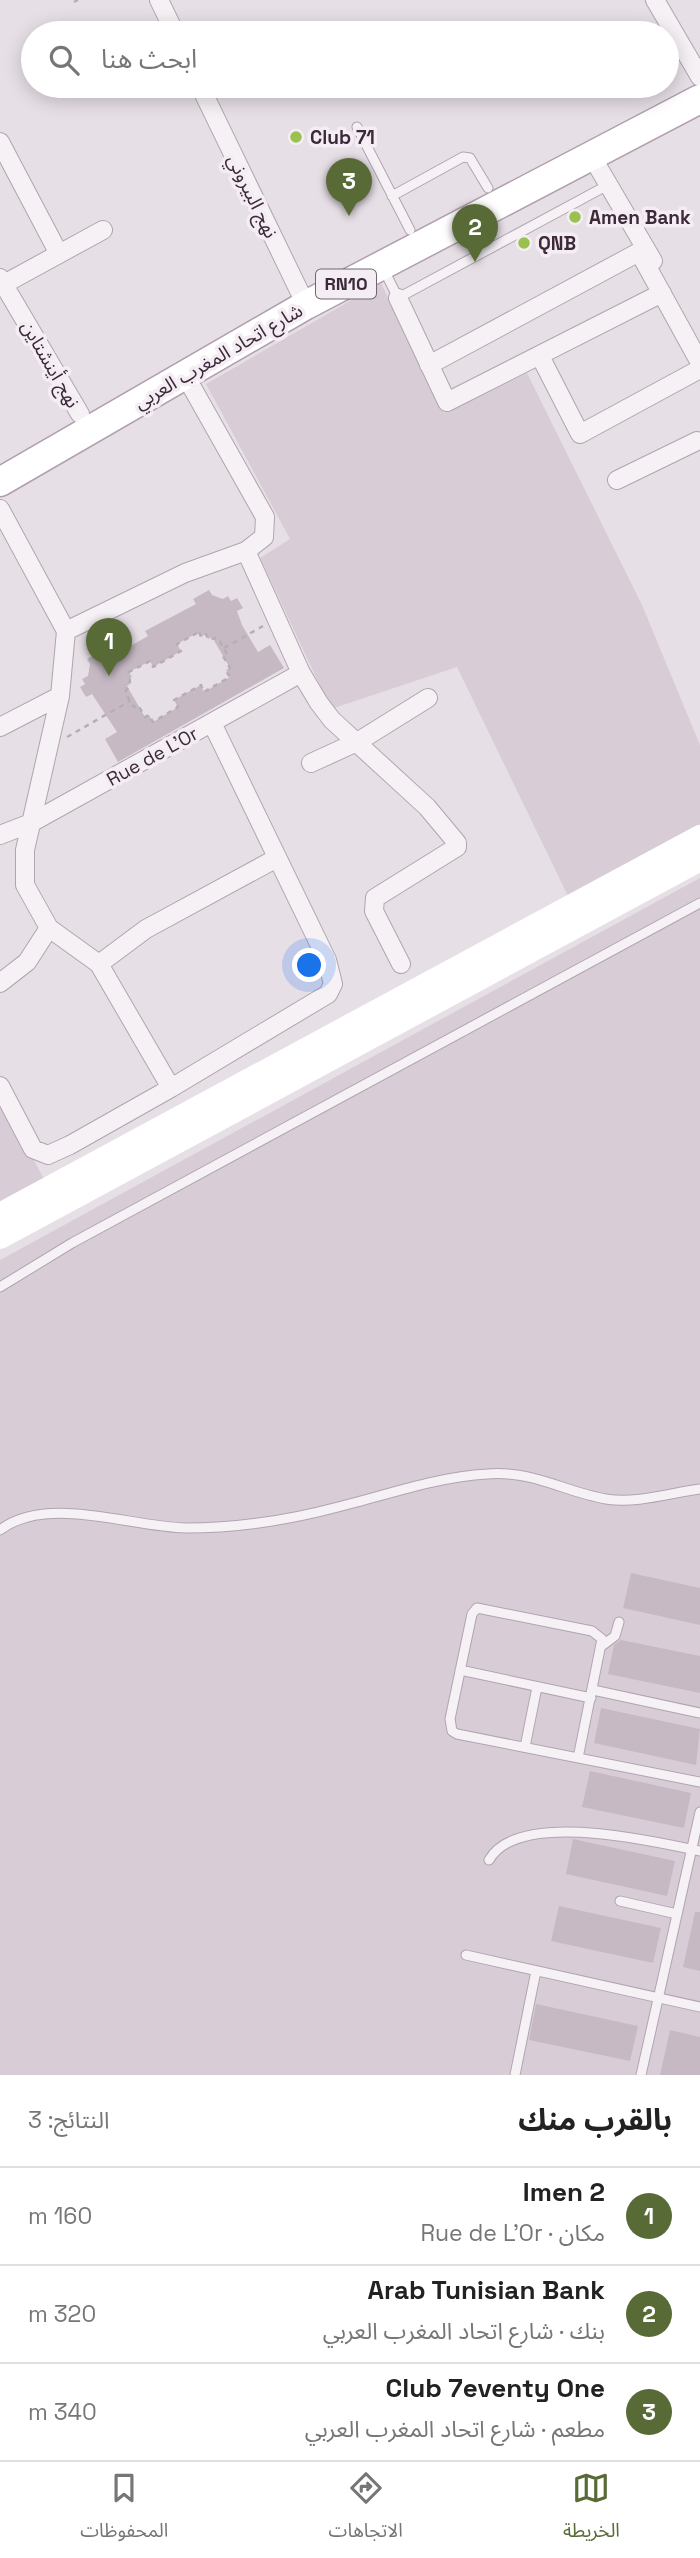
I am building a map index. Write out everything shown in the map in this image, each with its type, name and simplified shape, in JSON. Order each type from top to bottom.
[{"type":"main road","name":"شارع اتحاد المغرب العربي","points":[[679,89],[700,78]]},
{"type":"main road","name":"شارع اتحاد المغرب العربي","points":[[0,482],[185,375],[410,230],[661,98]]},
{"type":"main road","name":"شارع اتحاد المغرب العربي","points":[[0,461],[80,414],[302,298],[382,265],[700,99]]},
{"type":"street","points":[[159,0],[169,21]]},
{"type":"street","points":[[656,0],[668,21]]},
{"type":"street","points":[[679,41],[700,78]]},
{"type":"street","name":"نهج البيروني","points":[[206,98],[302,298]]},
{"type":"street","points":[[0,142],[59,254]]},
{"type":"street","points":[[591,155],[700,338]]},
{"type":"street","points":[[2,281],[103,230]]},
{"type":"street","points":[[429,365],[639,252],[700,363]]},
{"type":"street","name":"نهج أينشتاين","points":[[2,281],[80,414]]},
{"type":"street","points":[[398,298],[447,402],[662,293]]},
{"type":"street","points":[[540,356],[580,434],[700,369]]},
{"type":"street","points":[[66,631],[185,573],[246,551],[264,537],[265,516],[185,375]]},
{"type":"street","points":[[617,480],[699,443]]},
{"type":"street","points":[[0,509],[66,631],[60,696],[25,850],[25,885],[49,928],[99,964],[171,1088]]},
{"type":"street","points":[[246,551],[301,673],[332,720],[359,741],[427,807],[457,845],[376,898],[374,911],[401,964]]},
{"type":"street","name":"Rue de L'Or","points":[[0,835],[31,823],[301,673]]},
{"type":"street","points":[[0,727],[60,696]]},
{"type":"street","points":[[311,763],[359,741],[428,698]]},
{"type":"street","points":[[0,1086],[33,1149],[47,1155],[70,1145],[171,1088],[328,994],[333,984],[327,960],[212,723]]},
{"type":"street","points":[[0,1215],[700,837]]},
{"type":"street","points":[[99,964],[152,925],[277,858]]},
{"type":"street","points":[[0,1237],[700,859]]},
{"type":"street","points":[[0,983],[27,962],[49,928]]},
{"type":"lane","points":[[357,127],[410,230]]},
{"type":"lane","points":[[392,196],[463,158],[470,158],[488,188]]},
{"type":"lane","points":[[382,265],[398,298],[608,185]]},
{"type":"lane","points":[[0,1287],[72,1243],[700,903]]},
{"type":"lane","points":[[0,1530],[11,1522],[35,1513],[185,1528],[228,1526],[335,1508],[445,1479],[490,1473],[535,1477],[604,1499],[632,1500],[700,1489]]},
{"type":"lane","points":[[578,1758],[603,1645],[598,1633],[481,1607],[472,1614],[449,1725],[452,1731],[578,1758],[700,1782]]},
{"type":"lane","points":[[603,1645],[615,1636],[619,1622]]},
{"type":"lane","points":[[460,1670],[537,1687],[700,1713]]},
{"type":"lane","points":[[525,1747],[537,1687]]},
{"type":"lane","points":[[641,2075],[677,1914],[696,1850],[700,1812]]},
{"type":"lane","points":[[489,1860],[494,1850],[512,1838],[575,1832],[609,1834],[696,1850]]},
{"type":"lane","points":[[620,1901],[677,1914]]},
{"type":"lane","points":[[466,1955],[700,2007]]},
{"type":"lane","points":[[515,2075],[536,1971]]},
{"type":"path","points":[[224,648],[276,618]]},
{"type":"path","points":[[199,632],[201,636],[205,634],[208,639],[218,638],[224,648],[227,654],[223,656],[230,668],[226,670],[230,677],[204,692],[201,685],[174,700],[178,707],[153,722],[130,701],[125,692],[130,684],[129,672],[150,661],[153,667],[181,651],[177,645],[199,632]]},
{"type":"path","points":[[49,747],[130,701]]},
{"type":"shaded area","points":[[381,283],[444,413],[527,373],[642,605],[700,745],[700,824],[568,896],[457,667],[331,709],[260,558],[290,539],[206,384]]},
{"type":"shaded area","points":[[700,878],[700,2075],[0,2075],[0,1260]]},
{"type":"shaded area","points":[[0,1096],[44,1179],[0,1202]]},
{"type":"building","points":[[209,590],[212,595],[223,599],[228,596],[231,601],[237,598],[243,608],[237,611],[242,625],[258,652],[270,645],[284,668],[118,762],[105,739],[117,732],[92,694],[86,697],[80,687],[85,684],[82,679],[88,676],[90,664],[87,659],[102,650],[105,655],[122,645],[125,649],[148,636],[145,631],[196,604],[193,599]],"holes":[[[199,632],[201,637],[206,634],[208,639],[212,637],[230,668],[226,670],[230,677],[204,692],[201,685],[174,700],[178,707],[153,722],[149,715],[145,717],[127,686],[130,684],[128,679],[132,677],[129,672],[150,661],[153,667],[181,651],[177,644]]]},
{"type":"building","points":[[631,1573],[700,1588],[700,1625],[623,1608]]},
{"type":"building","points":[[621,1640],[700,1656],[700,1693],[608,1674],[614,1645]]},
{"type":"building","points":[[601,1708],[700,1729],[696,1765],[594,1743]]},
{"type":"building","points":[[590,1771],[691,1793],[684,1828],[582,1807]]},
{"type":"building","points":[[573,1839],[675,1861],[667,1896],[566,1874]]},
{"type":"building","points":[[559,1906],[661,1928],[653,1963],[551,1941]]},
{"type":"building","points":[[695,1912],[700,1912],[700,1971],[683,1967]]},
{"type":"building","points":[[536,2004],[638,2026],[630,2061],[529,2040]]},
{"type":"building","points":[[670,2030],[700,2037],[700,2075],[660,2075]]},
{"type":"place","name":"Club 71","points":[[296,137]]},
{"type":"place","name":"Club 7eventy One","points":[[349,216]]},
{"type":"place","name":"Amen Bank","points":[[575,217]]},
{"type":"place","name":"QNB","points":[[524,243]]},
{"type":"place","name":"Arab Tunisian Bank","points":[[475,262]]},
{"type":"place","name":"Imen 2","points":[[109,676]]}]
